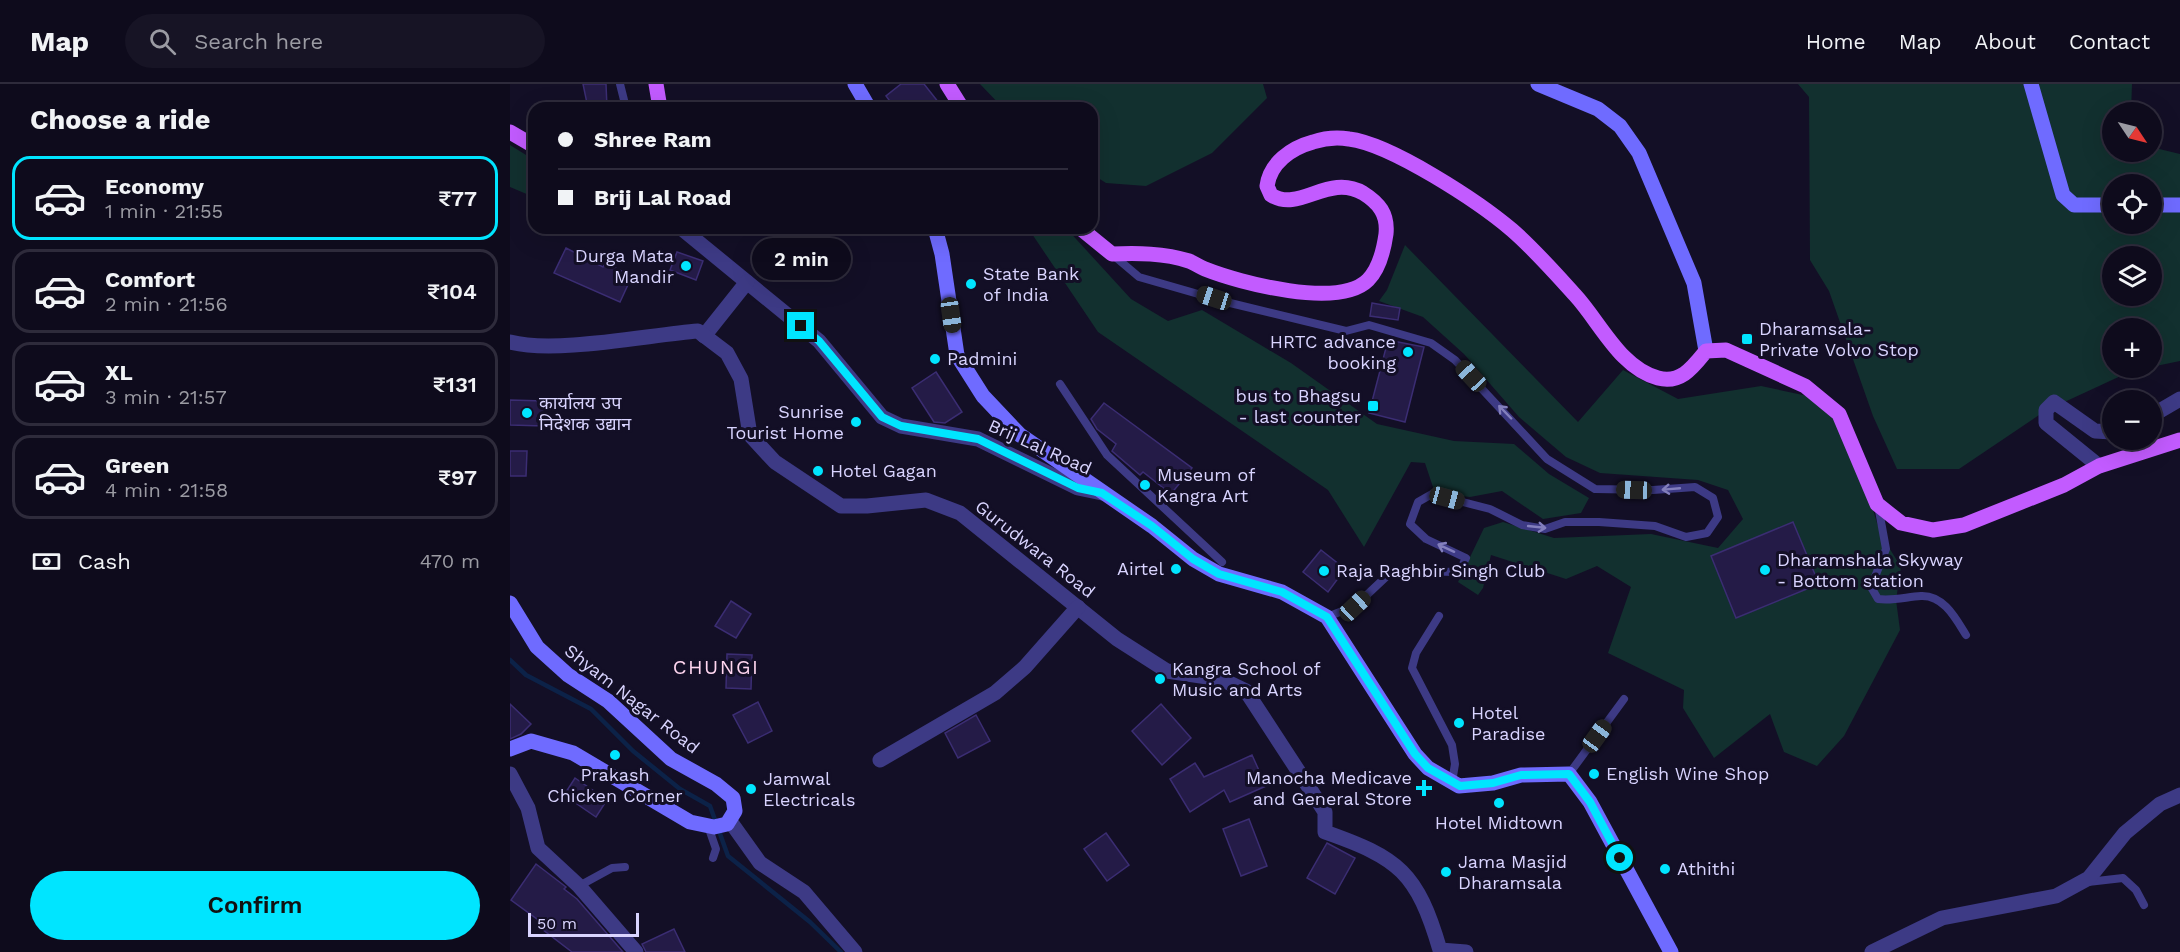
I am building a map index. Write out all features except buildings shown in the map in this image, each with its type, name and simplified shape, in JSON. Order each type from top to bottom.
[{"type":"main road","points":[[656,84],[659,102]]},
{"type":"main road","points":[[855,84],[865,102]]},
{"type":"main road","points":[[947,84],[958,102]]},
{"type":"main road","points":[[1087,234],[1112,254],[1140,252],[1189,261],[1243,280],[1312,294],[1347,293],[1368,280],[1376,269],[1385,236],[1385,217],[1382,210],[1362,193],[1344,186],[1286,200],[1271,195],[1267,186],[1272,169],[1294,149],[1323,140],[1352,139],[1401,158],[1443,181],[1512,230],[1576,296],[1614,346],[1637,367],[1657,378],[1674,380],[1690,372],[1706,351],[1694,283],[1639,153],[1620,126],[1598,109],[1538,84]]},
{"type":"main road","points":[[2031,84],[2063,195],[2074,205],[2102,205]]},
{"type":"main road","points":[[510,132],[528,142]]},
{"type":"main road","points":[[2162,205],[2180,205]]},
{"type":"main road","points":[[937,234],[942,254],[957,355],[978,388],[1020,435],[1152,526],[1193,559],[1219,574],[1282,592],[1327,617],[1415,754],[1428,768],[1460,786],[1493,783],[1521,775],[1569,774],[1590,802],[1668,952]]},
{"type":"main road","points":[[1706,351],[1726,350],[1804,386],[1839,414],[1877,504],[1901,523],[1933,530],[1964,525],[2064,485],[2099,466],[2180,440]]},
{"type":"main road","name":"Shyam Nagar Road","points":[[510,603],[537,647],[568,675],[608,700],[671,759],[716,784],[733,798],[735,811],[720,825]]},
{"type":"main road","points":[[510,749],[531,741],[573,753],[690,822],[720,825]]},
{"type":"street","name":"Brij Lal Road","points":[[688,234],[819,341],[882,417],[901,426],[978,439],[1078,488],[1102,493]]},
{"type":"street","points":[[510,342],[521,345],[565,344],[698,331],[704,336],[747,282]]},
{"type":"street","name":"Gurudwara Road","points":[[704,336],[727,353],[741,379],[750,435],[775,462],[841,506],[867,506],[926,500],[960,513],[1117,639],[1167,671],[1221,679],[1246,690],[1324,812],[1325,832],[1371,848],[1394,862],[1423,902],[1440,950],[1466,952]]},
{"type":"street","points":[[2162,410],[2180,399]]},
{"type":"street","points":[[2099,466],[2046,423],[2046,410],[2054,402],[2096,431],[2102,431]]},
{"type":"street","points":[[880,760],[995,693],[1024,667],[1078,608]]},
{"type":"street","points":[[510,774],[528,808],[538,848],[579,886],[636,952]]},
{"type":"street","points":[[1872,952],[1942,918],[2056,896],[2089,878],[2125,833],[2160,804],[2180,795]]},
{"type":"street","points":[[720,825],[760,863],[804,892],[855,952]]},
{"type":"lane","points":[[620,84],[624,102]]},
{"type":"lane","points":[[1112,254],[1139,277],[1226,302],[1346,332],[1369,325],[1431,343],[1455,360],[1547,459],[1595,489],[1653,490],[1695,487],[1713,498],[1718,517],[1707,533],[1686,537],[1654,526],[1565,522],[1545,529],[1522,525],[1490,509],[1432,494],[1418,502],[1410,524],[1426,539],[1466,558],[1459,572],[1403,571],[1388,575],[1355,606],[1327,617]]},
{"type":"lane","points":[[1060,384],[1107,455],[1222,562]]},
{"type":"lane","points":[[1877,504],[1886,549],[1871,587],[1878,599],[1891,601],[1925,596],[1949,608],[1966,635]]},
{"type":"lane","points":[[1439,616],[1416,653],[1413,668],[1452,745],[1455,764],[1452,782]]},
{"type":"lane","points":[[1569,774],[1624,699]]},
{"type":"lane","points":[[713,858],[720,825]]},
{"type":"lane","points":[[579,886],[612,868],[625,867]]},
{"type":"lane","points":[[2081,882],[2123,878],[2136,890],[2144,905]]},
{"type":"green space","points":[[980,84],[1263,84],[1267,98],[1212,153],[1146,186],[1106,183],[1098,178],[1098,102],[997,102]]},
{"type":"green space","points":[[1798,84],[2132,84],[2131,102],[2102,102],[2102,162],[2162,162],[2162,150],[2180,154],[2180,361],[2162,365],[2162,318],[2102,318],[2102,378],[2116,378],[2045,411],[1959,469],[1897,469],[1873,416],[1829,291],[1810,260],[1809,97]]},
{"type":"green space","points":[[510,145],[528,156],[528,195],[510,187]]},
{"type":"green space","points":[[1032,234],[1071,234],[1131,299],[1168,321],[1202,310],[1291,363],[1377,424],[1454,441],[1514,444],[1549,474],[1589,498],[1581,513],[1543,519],[1502,491],[1470,497],[1435,493],[1425,463],[1411,462],[1364,547],[1328,490],[1098,332]]},
{"type":"green space","points":[[1405,245],[1578,422],[1623,370],[1678,399],[1761,386],[1817,398],[1850,433],[1880,533],[1901,567],[1896,600],[1900,630],[1844,736],[1817,766],[1784,752],[1770,714],[1714,758],[1683,708],[1684,690],[1608,653],[1631,587],[1597,566],[1566,579],[1491,555],[1483,588],[1478,595],[1458,582],[1484,528],[1503,522],[1554,538],[1651,534],[1718,548],[1743,519],[1728,490],[1698,480],[1600,473],[1566,457],[1519,417],[1464,354],[1423,317],[1379,301],[1387,290]]},
{"type":"waterway","points":[[510,660],[526,675],[591,709],[633,751],[680,789],[710,806],[728,856],[810,922],[841,952]]},
{"type":"place","name":"Durga Mata Mandir","points":[[686,266]]},
{"type":"place","name":"State Bank of India","points":[[971,284]]},
{"type":"place","name":"Dharamsala- Private Volvo Stop","points":[[1747,339]]},
{"type":"place","name":"HRTC advance booking","points":[[1408,352]]},
{"type":"place","name":"Padmini","points":[[935,359]]},
{"type":"place","name":"bus to Bhagsu - last counter","points":[[1373,406]]},
{"type":"place","name":"कार्यालय उप निदेशक उद्यान","points":[[527,413]]},
{"type":"place","name":"Sunrise Tourist Home","points":[[856,422]]},
{"type":"place","name":"Hotel Gagan","points":[[818,471]]},
{"type":"place","name":"Museum of Kangra Art","points":[[1145,485]]},
{"type":"place","name":"Airtel","points":[[1176,569]]},
{"type":"place","name":"Dharamshala Skyway - Bottom station","points":[[1765,570]]},
{"type":"place","name":"Raja Raghbir Singh Club","points":[[1324,571]]},
{"type":"place","name":"Kangra School of Music and Arts","points":[[1160,679]]},
{"type":"place","name":"Hotel Paradise","points":[[1459,723]]},
{"type":"place","name":"Prakash Chicken Corner","points":[[615,755]]},
{"type":"place","name":"English Wine Shop","points":[[1594,774]]},
{"type":"place","name":"Manocha Medicave and General Store","points":[[1424,788]]},
{"type":"place","name":"Jamwal Electricals","points":[[751,789]]},
{"type":"place","name":"Hotel Midtown","points":[[1499,803]]},
{"type":"place","name":"Athithi","points":[[1665,869]]},
{"type":"place","name":"Jama Masjid Dharamsala","points":[[1446,872]]},
{"type":"district","name":"CHUNGI","points":[[716,667]]},
{"type":"route","points":[[801,326],[819,341],[882,417],[901,426],[978,439],[1078,488],[1102,493],[1152,526],[1193,559],[1219,574],[1282,592],[1327,617],[1415,754],[1428,768],[1452,782],[1460,786],[1493,783],[1521,775],[1569,774],[1590,802],[1620,858]]}]
